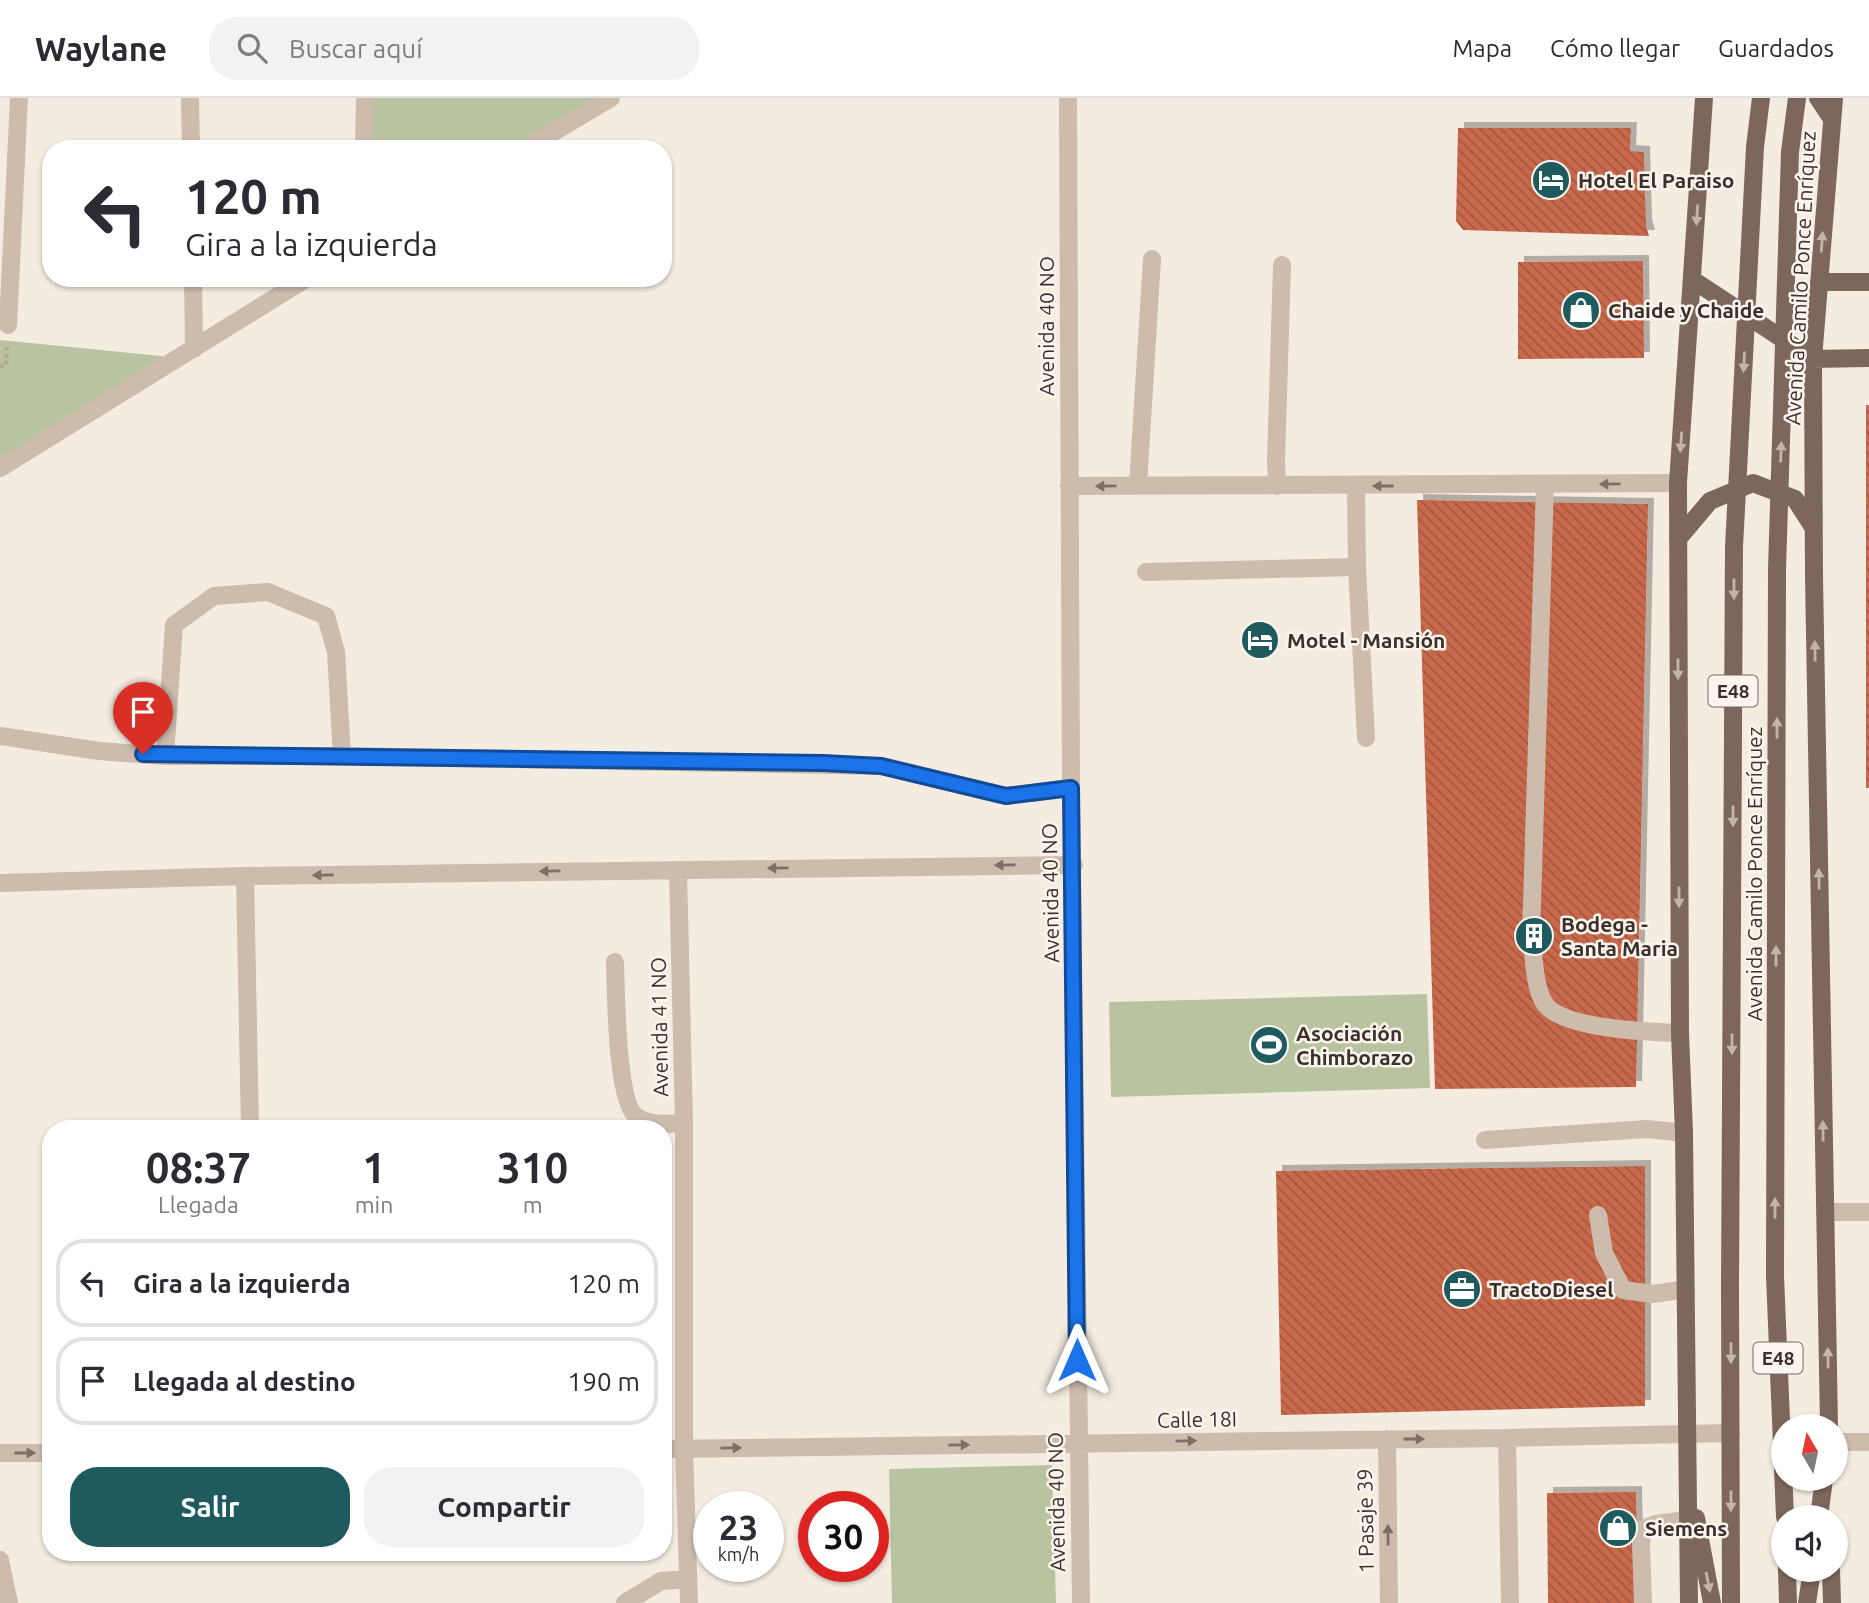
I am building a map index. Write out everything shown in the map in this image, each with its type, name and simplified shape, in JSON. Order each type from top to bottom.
[{"type":"main road","name":"Avenida Camilo Ponce Enríquez","points":[[1731,1433],[1734,547],[1755,148],[1761,98]]},
{"type":"main road","name":"Avenida Camilo Ponce Enríquez","points":[[1781,1414],[1775,1276],[1777,569],[1790,152],[1797,98]]},
{"type":"main road","points":[[1818,98],[1832,120]]},
{"type":"main road","name":"Avenida Camilo Ponce Enríquez","points":[[1829,1414],[1813,527],[1813,359],[1834,98]]},
{"type":"main road","name":"E48","points":[[1689,1603],[1684,1133],[1679,1033],[1678,482],[1706,102]]},
{"type":"main road","points":[[1693,280],[1813,359],[1869,358]]},
{"type":"main road","points":[[1819,282],[1869,282]]},
{"type":"main road","points":[[1678,538],[1710,501],[1753,483],[1795,499],[1813,527]]},
{"type":"main road","name":"E48","points":[[1731,1433],[1731,1603]]},
{"type":"main road","points":[[1686,1466],[1712,1603]]},
{"type":"main road","points":[[1787,1582],[1788,1603]]},
{"type":"main road","points":[[1807,1603],[1810,1582]]},
{"type":"main road","points":[[1831,1582],[1832,1603]]},
{"type":"street","points":[[8,325],[19,98]]},
{"type":"street","points":[[190,98],[191,140]]},
{"type":"street","points":[[364,140],[365,98]]},
{"type":"street","points":[[540,140],[611,98]]},
{"type":"street","name":"Avenida 40 NO","points":[[1068,98],[1071,788],[1081,1603]]},
{"type":"street","points":[[1138,485],[1152,260]]},
{"type":"street","points":[[1277,486],[1282,265]]},
{"type":"street","points":[[193,287],[194,349]]},
{"type":"street","points":[[0,468],[293,287]]},
{"type":"street","points":[[1069,486],[1678,482]]},
{"type":"street","points":[[1545,484],[1531,936],[1537,979],[1545,1005],[1567,1020],[1639,1032],[1679,1033]]},
{"type":"street","points":[[1356,486],[1357,567],[1366,738]]},
{"type":"street","points":[[1146,572],[1357,567]]},
{"type":"street","points":[[165,756],[174,625],[214,596],[268,592],[326,616],[336,652],[342,756]]},
{"type":"street","points":[[0,736],[99,751],[165,756],[823,763],[881,766],[1006,796],[1071,788]]},
{"type":"street","points":[[0,883],[245,876],[1074,864]]},
{"type":"street","name":"Avenida 41 NO","points":[[678,870],[684,1123],[684,1449],[689,1603]]},
{"type":"street","points":[[245,876],[250,1120]]},
{"type":"street","points":[[615,962],[617,1024],[626,1101],[634,1116],[643,1120]]},
{"type":"street","points":[[672,1124],[684,1123]]},
{"type":"street","points":[[1485,1140],[1647,1129],[1684,1133]]},
{"type":"street","points":[[1825,1212],[1869,1212]]},
{"type":"street","points":[[1598,1215],[1604,1253],[1623,1290],[1653,1294],[1686,1289]]},
{"type":"street","name":"Calle 18I","points":[[672,1449],[1731,1433]]},
{"type":"street","points":[[1507,1438],[1510,1603]]},
{"type":"street","name":"1 Pasaje 39","points":[[1387,1439],[1389,1603]]},
{"type":"street","points":[[1848,1442],[1869,1442]]},
{"type":"street","points":[[0,1453],[42,1453]]},
{"type":"street","points":[[1643,1603],[1643,1529],[1656,1524],[1687,1520]]},
{"type":"street","points":[[0,1560],[9,1603]]},
{"type":"street","points":[[625,1603],[661,1581],[688,1579]]},
{"type":"green space","points":[[373,98],[598,98],[528,140],[371,140]]},
{"type":"green space","points":[[0,340],[171,357],[0,462]]},
{"type":"green space","name":"Asociación Chimborazo","points":[[1427,994],[1430,1088],[1111,1097],[1109,1002]]},
{"type":"green space","points":[[1052,1465],[1056,1603],[892,1603],[889,1469]]},
{"type":"building","name":"Hotel El Paraiso","points":[[1458,128],[1631,128],[1630,151],[1644,152],[1646,225],[1649,236],[1463,230],[1456,221]]},
{"type":"building","name":"Chaide y Chaide","points":[[1643,261],[1644,358],[1518,359],[1518,262]]},
{"type":"building","points":[[1866,405],[1869,405],[1869,788],[1866,788]]},
{"type":"building","name":"Bodega - Santa Maria","points":[[1417,500],[1648,504],[1636,1087],[1435,1089]]},
{"type":"building","name":"TractoDiesel","points":[[1645,1166],[1645,1406],[1281,1415],[1276,1171]]},
{"type":"building","points":[[1636,1492],[1638,1603],[1548,1603],[1547,1493]]},
{"type":"place","name":"Hotel El Paraiso","points":[[1551,180]]},
{"type":"place","name":"Chaide y Chaide","points":[[1581,310]]},
{"type":"place","name":"Motel - Mansión","points":[[1260,640]]},
{"type":"place","name":"Bodega - Santa Maria","points":[[1534,936]]},
{"type":"place","name":"Asociación Chimborazo","points":[[1269,1045]]},
{"type":"place","name":"TractoDiesel","points":[[1462,1289]]},
{"type":"place","name":"Siemens","points":[[1618,1528]]},
{"type":"route","points":[[143,754],[823,763],[881,766],[1006,796],[1071,788],[1074,864],[1077,1360]]}]
